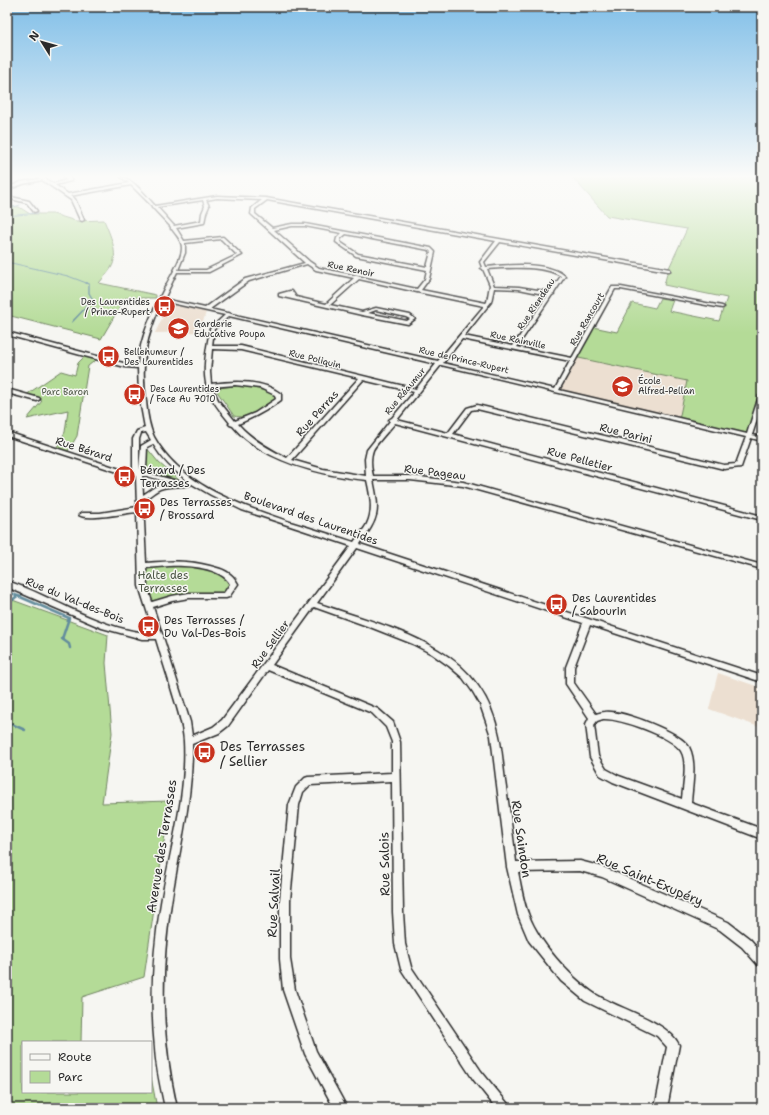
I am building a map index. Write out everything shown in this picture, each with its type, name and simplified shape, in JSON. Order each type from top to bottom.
[{"type":"street","points":[[173,229],[183,242],[222,238],[240,255],[207,271],[176,271]]},
{"type":"street","points":[[270,230],[276,229]]},
{"type":"street","points":[[323,229],[427,248],[433,251],[426,281],[417,291]]},
{"type":"street","points":[[437,229],[668,270]]},
{"type":"street","name":"Rue Renoir","points":[[270,230],[308,263],[321,270],[487,305]]},
{"type":"street","points":[[345,233],[338,239],[338,242],[354,254],[429,269]]},
{"type":"street","points":[[499,240],[484,258],[483,268],[492,287],[519,288],[552,294]]},
{"type":"street","name":"Boulevard des Laurentides","points":[[183,242],[184,253],[146,338],[140,366],[143,400],[148,429],[154,441],[174,466],[193,481],[220,496],[251,510],[762,679]]},
{"type":"street","points":[[207,309],[247,280],[308,263]]},
{"type":"street","name":"Rue Riendeau","points":[[483,268],[525,267],[561,274],[563,276],[515,347]]},
{"type":"street","points":[[326,306],[357,278]]},
{"type":"street","name":"Rue Réaumur","points":[[356,545],[370,525],[375,513],[368,458],[370,450],[392,420],[487,305],[490,299],[492,287]]},
{"type":"street","name":"Rue Rancourt","points":[[556,390],[614,288],[621,288],[722,307]]},
{"type":"street","points":[[294,298],[326,306],[362,314],[404,323],[412,319],[403,314],[376,309],[362,314]]},
{"type":"street","name":"Rue de Prince-Rupert","points":[[162,300],[229,314],[762,439]]},
{"type":"street","name":"Rue Pageau","points":[[229,314],[212,329],[210,347],[210,392],[232,424],[257,445],[288,460],[316,470],[370,478],[439,480],[464,484],[762,567]]},
{"type":"street","points":[[7,333],[127,366],[140,366]]},
{"type":"street","name":"Rue Rainville","points":[[460,337],[515,347],[572,360]]},
{"type":"street","name":"Rue Poliquin","points":[[210,347],[241,348],[361,379],[416,391]]},
{"type":"street","name":"Rue Perras","points":[[288,460],[361,379]]},
{"type":"street","points":[[209,386],[238,383],[251,385],[278,394],[279,399],[268,408],[251,417],[232,424]]},
{"type":"street","points":[[7,391],[37,399]]},
{"type":"street","name":"Rue Parini","points":[[450,435],[469,409],[477,407],[724,467],[739,466],[762,396]]},
{"type":"street","name":"Rue Pelletier","points":[[392,420],[762,518]]},
{"type":"street","name":"Avenue des Terrasses","points":[[148,429],[139,432],[136,437],[136,470],[139,474],[143,586],[186,722],[189,741],[185,800],[171,876],[158,965],[158,1037],[171,1108]]},
{"type":"street","name":"Rue Bérard","points":[[7,434],[129,474],[147,474],[179,484]]},
{"type":"street","name":"Avenue des Terrasses","points":[[139,474],[143,470],[144,446],[154,441]]},
{"type":"street","name":"Rue Bérard","points":[[140,500],[157,488],[185,484],[193,481]]},
{"type":"street","points":[[82,515],[100,515],[140,509]]},
{"type":"street","name":"Rue Sellier","points":[[189,741],[216,730],[224,723],[356,545]]},
{"type":"street","points":[[142,566],[193,562],[226,573],[232,578],[234,584],[226,594],[216,596],[183,596],[150,605]]},
{"type":"street","name":"Rue du Val-des-Bois","points":[[7,584],[105,626],[142,636],[160,636]]},
{"type":"street","name":"Rue Saindon","points":[[312,604],[425,645],[465,676],[479,694],[490,717],[495,736],[512,867],[523,915],[533,937],[565,977],[589,997],[661,1032],[673,1045],[661,1108]]},
{"type":"street","points":[[588,621],[570,667],[570,684],[594,718]]},
{"type":"street","name":"Rue Salois","points":[[267,666],[375,711],[390,725],[396,742],[398,925],[400,944],[406,969],[478,1075],[504,1108]]},
{"type":"street","points":[[686,805],[688,761],[685,749],[678,740],[645,726],[604,715],[594,718],[590,724],[594,757],[603,772],[616,779],[762,834]]},
{"type":"street","name":"Rue Salvail","points":[[341,1108],[311,1054],[289,990],[285,959],[285,900],[294,805],[299,790],[308,781],[396,777]]},
{"type":"street","name":"Rue Saint-Exupéry","points":[[512,867],[580,866],[603,872],[724,926],[746,943],[762,961]]},
{"type":"shaded area","points":[[169,304],[206,312],[200,332],[155,333]]},
{"type":"shaded area","name":"École Alfred-Pellan","points":[[574,357],[687,381],[679,420],[556,390]]},
{"type":"shaded area","points":[[718,673],[762,688],[762,728],[709,709]]},
{"type":"green space","points":[[7,229],[108,229],[113,244],[114,256],[111,268],[99,283],[156,295],[156,298],[125,298],[101,339],[7,315]]},
{"type":"green space","points":[[687,229],[762,229],[762,396],[749,436],[679,420],[687,381],[574,357],[593,327],[617,332],[632,303],[655,308],[660,298],[673,300],[669,311],[719,321],[727,298],[664,285],[668,270]]},
{"type":"green space","name":"Parc Baron","points":[[85,356],[97,359],[88,366],[77,436],[67,453],[56,449],[65,432],[68,410],[27,419],[42,401],[26,395],[61,371],[75,375],[78,363]]},
{"type":"green space","points":[[242,385],[273,393],[276,396],[269,405],[251,415],[239,417],[234,416],[216,390],[218,388]]},
{"type":"green space","points":[[146,447],[159,463],[179,480],[148,472],[146,468]]},
{"type":"green space","name":"Halte des Terrasses","points":[[193,562],[226,573],[234,584],[226,595],[195,594],[150,605],[142,566]]},
{"type":"green space","points":[[7,598],[108,635],[106,663],[112,733],[102,803],[170,801],[144,977],[82,997],[81,1041],[22,1041],[22,1093],[152,1093],[152,1082],[157,1108],[7,1108]]},
{"type":"waterway","points":[[7,262],[68,276],[89,284]]},
{"type":"waterway","points":[[72,322],[93,300],[89,293],[89,284]]},
{"type":"waterway","points":[[7,591],[20,597]]},
{"type":"waterway","points":[[7,605],[17,596]]},
{"type":"waterway","points":[[18,596],[69,618],[62,639],[69,644],[70,648]]},
{"type":"waterway","points":[[7,722],[25,730]]},
{"type":"place","name":"Des Laurentides / Prince-Rupert","points":[[165,307]]},
{"type":"place","name":"Garderie Educative Poupa","points":[[179,329]]},
{"type":"place","name":"Bellehumeur / Des Laurentides","points":[[108,357]]},
{"type":"place","name":"École Alfred-Pellan","points":[[622,386]]},
{"type":"place","name":"Des Laurentides / Face Au 7010","points":[[135,394]]},
{"type":"place","name":"Bérard / Des Terrasses","points":[[125,476]]},
{"type":"place","name":"Des Terrasses / Brossard","points":[[145,508]]},
{"type":"place","name":"Des Laurentides / Sabourin","points":[[557,604]]},
{"type":"place","name":"Des Terrasses / Du Val-Des-Bois","points":[[149,626]]},
{"type":"place","name":"Des Terrasses / Sellier","points":[[204,753]]}]
